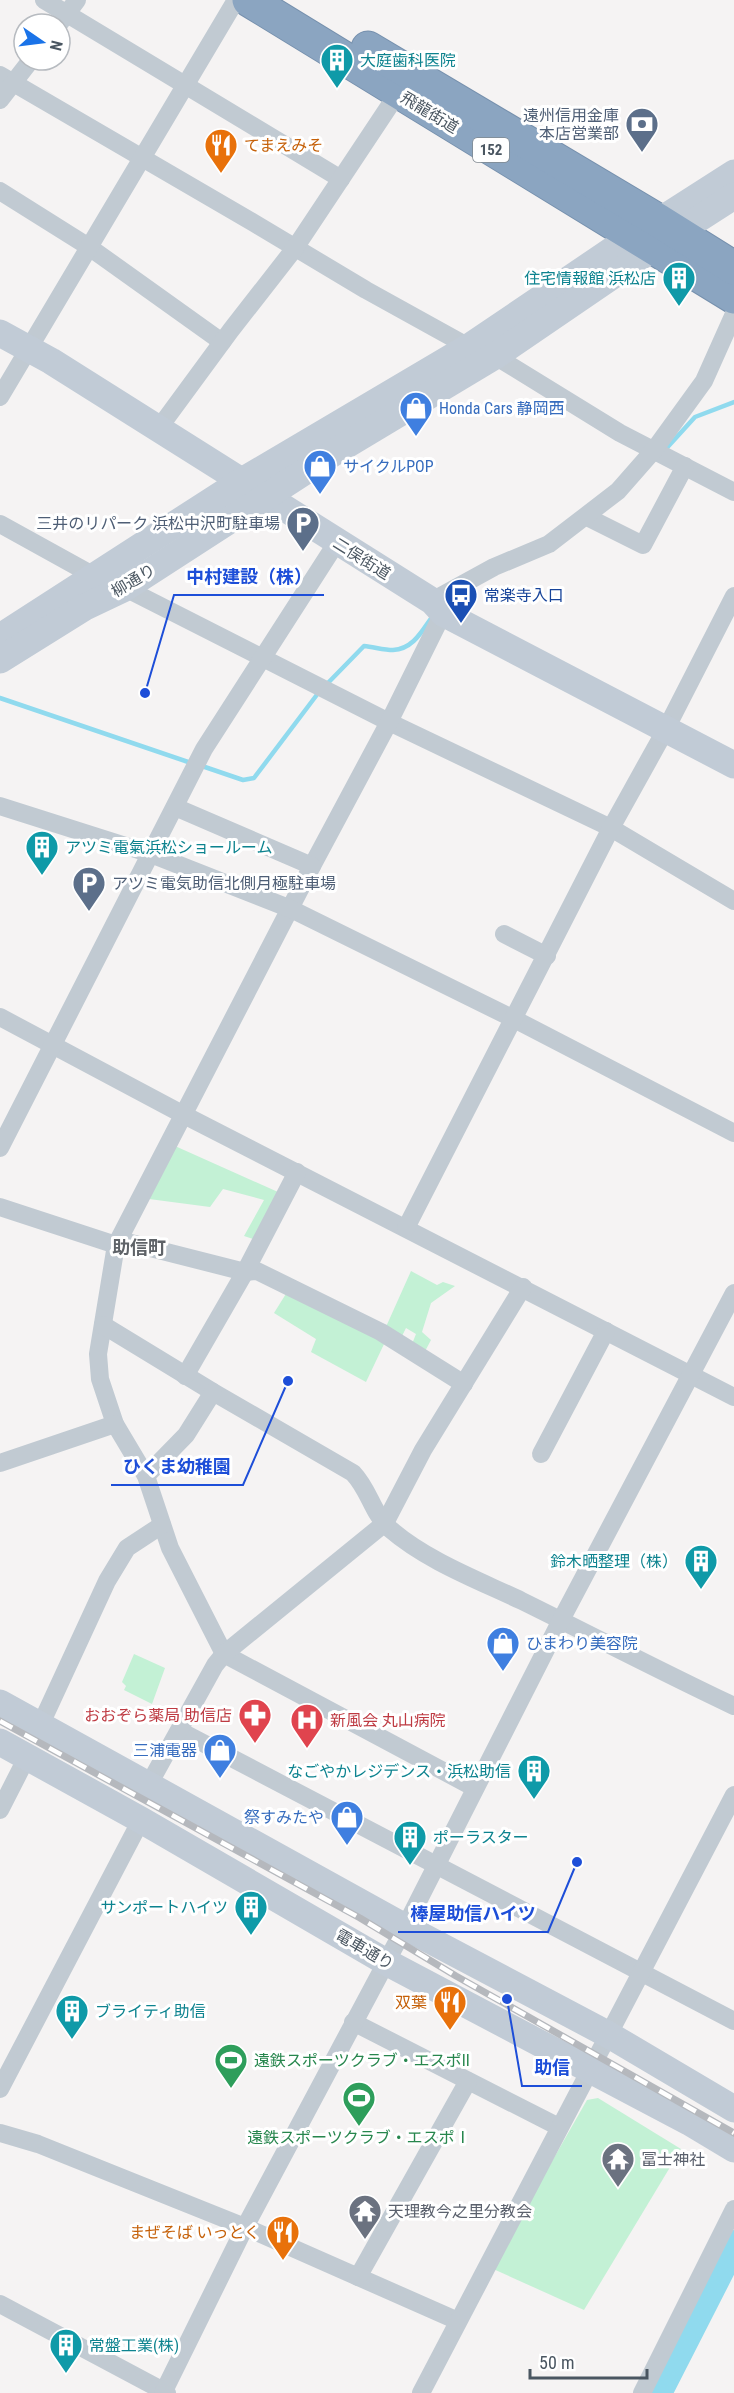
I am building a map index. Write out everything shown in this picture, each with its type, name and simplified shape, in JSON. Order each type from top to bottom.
[{"type":"highway","name":"飛龍街道","points":[[249,0],[398,93],[656,234],[734,268]]},
{"type":"highway","name":"飛龍街道","points":[[289,0],[656,234],[734,297]]},
{"type":"street","points":[[44,0],[68,12]]},
{"type":"street","points":[[0,397],[236,0]]},
{"type":"street","points":[[72,15],[340,179]]},
{"type":"street","points":[[0,100],[7,79],[366,290],[469,347],[495,356],[620,433],[734,492]]},
{"type":"street","points":[[159,428],[295,248],[398,93]]},
{"type":"street","points":[[656,234],[734,173]]},
{"type":"street","points":[[0,191],[89,247],[222,342]]},
{"type":"street","points":[[656,234],[734,196]]},
{"type":"street","name":"柳通り","points":[[0,637],[242,481],[656,234]]},
{"type":"street","name":"柳通り","points":[[0,660],[85,607],[124,588],[264,496],[495,356],[656,234]]},
{"type":"street","points":[[592,520],[643,545],[667,457],[734,314]]},
{"type":"street","name":"二俣街道","points":[[0,333],[29,347],[159,428],[437,607],[734,765]]},
{"type":"street","points":[[476,1788],[225,1654],[170,1548],[146,1476],[116,1424],[100,1379],[98,1354],[118,1243],[312,866],[389,722],[437,607],[494,567],[549,544],[592,520],[618,491],[667,457]]},
{"type":"street","points":[[0,524],[96,577]]},
{"type":"street","points":[[0,1148],[197,765],[262,656],[337,542]]},
{"type":"street","points":[[124,588],[389,722],[612,828],[734,901]]},
{"type":"street","points":[[406,1228],[734,596]]},
{"type":"street","points":[[0,806],[151,854],[291,909],[514,1019],[734,1133]]},
{"type":"street","points":[[175,807],[312,866]]},
{"type":"street","points":[[504,934],[547,956]]},
{"type":"street","points":[[0,1017],[184,1115],[734,1397]]},
{"type":"street","points":[[185,1376],[245,1272],[297,1172]]},
{"type":"street","points":[[0,1207],[118,1243],[245,1272],[257,1271],[381,1332],[464,1384]]},
{"type":"street","points":[[148,1786],[215,1665],[225,1654],[385,1523],[423,1450],[523,1287]]},
{"type":"street","points":[[0,2304],[164,2392],[245,2227],[405,1927],[561,1620],[734,1293]]},
{"type":"street","points":[[103,1325],[185,1376],[353,1473],[364,1485],[378,1517],[432,1557],[734,1706]]},
{"type":"street","points":[[541,1454],[606,1330]]},
{"type":"street","points":[[146,1476],[186,1435],[213,1392]]},
{"type":"street","points":[[0,1463],[116,1424]]},
{"type":"street","points":[[40,1726],[106,1581],[127,1548],[162,1525]]},
{"type":"street","points":[[0,1703],[405,1927],[609,2035],[734,2109]]},
{"type":"street","points":[[180,1731],[734,2021]]},
{"type":"street","name":"電車通り","points":[[0,1742],[141,1820],[386,1962],[689,2122],[734,2149]]},
{"type":"street","points":[[0,1810],[27,1757]]},
{"type":"street","points":[[421,2393],[734,1795]]},
{"type":"street","points":[[0,2089],[141,1820]]},
{"type":"street","points":[[353,2022],[559,2127]]},
{"type":"street","points":[[358,2277],[468,2081]]},
{"type":"street","points":[[0,2133],[11,2134],[38,2144],[245,2227],[458,2321]]},
{"type":"street","points":[[642,2393],[734,2210]]},
{"type":"green space","points":[[175,1146],[278,1192],[253,1239],[244,1236],[264,1200],[223,1189],[210,1207],[149,1199]]},
{"type":"green space","points":[[411,1271],[437,1285],[443,1282],[455,1286],[431,1303],[422,1332],[431,1340],[423,1355],[412,1344],[416,1334],[406,1328],[400,1340],[385,1329]]},
{"type":"green space","points":[[289,1289],[385,1342],[366,1382],[311,1352],[316,1339],[274,1313]]},
{"type":"green space","points":[[134,1654],[165,1668],[152,1704],[124,1690],[126,1686],[122,1682]]},
{"type":"green space","points":[[598,2098],[681,2149],[584,2310],[491,2268],[587,2100]]},
{"type":"waterway","points":[[664,451],[695,417],[734,402]]},
{"type":"waterway","points":[[325,686],[364,646],[386,650],[400,649],[411,643],[432,617]]},
{"type":"waterway","points":[[199,765],[243,780],[254,778],[319,692]]},
{"type":"waterway","points":[[0,698],[191,763]]},
{"type":"waterway","points":[[658,2393],[734,2244]]},
{"type":"railway","points":[[0,1721],[360,1918],[456,1976],[734,2133]]},
{"type":"place","name":"大庭歯科医院","points":[[337,89]]},
{"type":"place","name":"遠州信用金庫 本店営業部","points":[[642,153]]},
{"type":"place","name":"てまえみそ","points":[[221,174]]},
{"type":"place","name":"住宅情報館 浜松店","points":[[679,307]]},
{"type":"place","name":"Honda Cars 静岡西","points":[[416,437]]},
{"type":"place","name":"サイクルPOP","points":[[320,495]]},
{"type":"place","name":"三井のリパーク 浜松中沢町駐車場","points":[[303,552]]},
{"type":"place","name":"常楽寺入口","points":[[461,624]]},
{"type":"place","name":"中村建設（株）","points":[[145,693]]},
{"type":"place","name":"アツミ電氣浜松ショールーム","points":[[42,876]]},
{"type":"place","name":"アツミ電気助信北側月極駐車場","points":[[89,912]]},
{"type":"place","name":"ひくま幼稚園","points":[[288,1381]]},
{"type":"place","name":"鈴木晒整理（株）","points":[[701,1590]]},
{"type":"place","name":"ひまわり美容院","points":[[503,1672]]},
{"type":"place","name":"おおぞら薬局 助信店","points":[[255,1744]]},
{"type":"place","name":"新風会 丸山病院","points":[[307,1749]]},
{"type":"place","name":"三浦電器","points":[[220,1779]]},
{"type":"place","name":"なごやかレジデンス・浜松助信","points":[[534,1800]]},
{"type":"place","name":"祭すみたや","points":[[347,1846]]},
{"type":"place","name":"棒屋助信ハイツ","points":[[577,1862]]},
{"type":"place","name":"ポーラスター","points":[[410,1866]]},
{"type":"place","name":"サンポートハイツ","points":[[251,1936]]},
{"type":"place","name":"助信","points":[[507,1999]]},
{"type":"place","name":"双葉","points":[[450,2031]]},
{"type":"place","name":"ブライティ助信","points":[[72,2040]]},
{"type":"place","name":"遠鉄スポーツクラブ・エスポII","points":[[231,2089]]},
{"type":"place","name":"遠鉄スポーツクラブ・エスポⅠ","points":[[359,2127]]},
{"type":"place","name":"冨士神社","points":[[618,2188]]},
{"type":"place","name":"天理教今之里分教会","points":[[365,2240]]},
{"type":"place","name":"まぜそば いっとく","points":[[283,2261]]},
{"type":"place","name":"常盤工業(株)","points":[[66,2374]]},
{"type":"district","name":"助信町","points":[[139,1248]]}]
